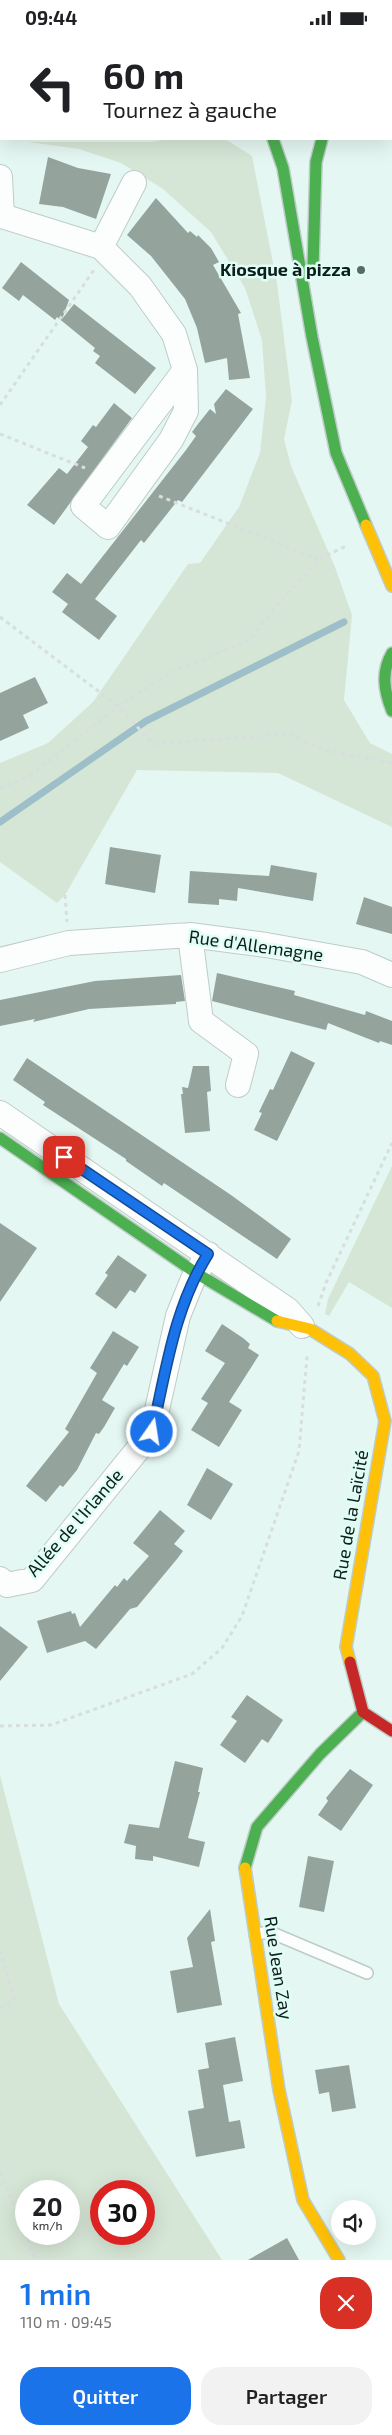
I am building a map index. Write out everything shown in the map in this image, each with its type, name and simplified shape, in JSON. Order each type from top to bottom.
[{"type":"street","points":[[272,140],[283,168],[312,337],[336,453],[392,585]]},
{"type":"street","points":[[312,337],[316,171],[322,140]]},
{"type":"street","points":[[0,177],[1,217],[103,250],[140,286],[174,334],[185,371],[186,411],[172,440],[108,527],[83,506],[185,371]]},
{"type":"street","points":[[103,250],[134,183]]},
{"type":"street","points":[[392,653],[384,676],[385,694],[392,711]]},
{"type":"street","points":[[190,935],[201,1021],[246,1054],[238,1085]]},
{"type":"street","name":"Rue d'Allemagne","points":[[0,960],[69,943],[190,935],[266,945],[362,962],[392,975]]},
{"type":"street","points":[[0,1113],[202,1264]]},
{"type":"street","points":[[0,1137],[202,1264],[288,1310],[306,1327]]},
{"type":"street","name":"Allée de l'Irlande","points":[[0,1579],[7,1585],[32,1580],[152,1432],[178,1317],[202,1264]]},
{"type":"street","name":"Rue de la Laïcité","points":[[306,1327],[350,1354],[373,1376],[385,1421],[346,1647],[363,1712]]},
{"type":"street","points":[[363,1712],[392,1731]]},
{"type":"street","name":"Rue Jean Zay","points":[[339,2260],[302,2201],[279,2090],[244,1871],[257,1827],[320,1754],[363,1712]]},
{"type":"lane","points":[[255,1934],[270,1932],[368,1973]]},
{"type":"path","points":[[0,405],[103,250]]},
{"type":"path","points":[[0,434],[105,476]]},
{"type":"path","points":[[138,487],[319,559]]},
{"type":"path","points":[[0,788],[30,776],[118,706],[174,671],[250,640],[274,608],[319,559],[371,534]]},
{"type":"path","points":[[0,617],[118,706],[153,744],[290,734],[323,750],[392,763]]},
{"type":"path","points":[[0,1726],[51,1725],[192,1674],[222,1648],[242,1616],[299,1451],[306,1327],[392,1143]]},
{"type":"path","points":[[0,1950],[14,1999],[0,2009]]},
{"type":"path","points":[[0,2171],[36,2260]]},
{"type":"green space","points":[[163,140],[227,140],[252,156],[277,283],[292,401],[284,439],[291,466],[335,567],[352,615],[344,700],[370,743],[392,754],[392,827],[278,773],[137,770],[65,895],[57,903],[0,862],[0,763],[48,743],[93,702],[188,564],[200,563],[239,507],[260,453],[266,397],[262,340],[245,288],[211,232],[163,189],[121,163],[79,149],[28,142],[152,142]]},
{"type":"green space","points":[[392,1166],[392,1308],[349,1282],[329,1316],[325,1314],[328,1299]]},
{"type":"green space","points":[[0,1775],[59,2004],[222,2260],[0,2260]]},
{"type":"building","points":[[48,157],[78,168],[111,174],[96,219],[63,207],[39,204]]},
{"type":"building","points":[[156,198],[188,233],[190,231],[197,237],[198,235],[211,248],[219,262],[213,265],[241,313],[238,314],[250,378],[229,380],[227,358],[205,363],[197,328],[185,299],[151,256],[127,235]]},
{"type":"building","points":[[21,262],[69,300],[62,319],[74,304],[156,368],[135,394],[95,363],[100,356],[93,351],[95,348],[57,317],[55,320],[23,295],[19,301],[2,288]]},
{"type":"building","points":[[226,389],[253,409],[182,502],[178,500],[144,543],[141,540],[95,599],[117,616],[99,640],[62,612],[68,604],[52,592],[67,573],[81,584],[186,450],[196,436],[192,432],[198,424],[210,409],[216,414],[214,404]]},
{"type":"building","points":[[114,403],[132,418],[54,525],[27,505],[59,468],[67,474],[88,447],[81,441],[93,425],[96,427]]},
{"type":"building","points":[[35,677],[48,703],[23,715],[29,728],[0,741],[0,693]]},
{"type":"building","points":[[110,847],[161,855],[155,893],[105,884]]},
{"type":"building","points":[[271,865],[317,873],[313,901],[238,888],[237,901],[219,899],[219,905],[188,903],[190,871],[269,876]]},
{"type":"building","points":[[364,897],[392,907],[392,934],[356,924]]},
{"type":"building","points":[[217,973],[295,991],[294,995],[365,1015],[366,1011],[392,1021],[392,1045],[380,1041],[379,1043],[328,1023],[326,1030],[212,1001]]},
{"type":"building","points":[[181,975],[185,1001],[176,1002],[176,1004],[89,1009],[33,1022],[35,1019],[0,1026],[0,1000],[95,981]]},
{"type":"building","points":[[291,1051],[315,1063],[277,1141],[254,1130],[262,1113],[259,1112],[270,1089],[273,1090]]},
{"type":"building","points":[[27,1058],[231,1195],[291,1239],[277,1259],[164,1183],[162,1186],[126,1161],[126,1159],[43,1105],[45,1102],[13,1080]]},
{"type":"building","points":[[193,1066],[209,1066],[211,1091],[207,1092],[210,1131],[185,1133],[181,1094],[183,1094],[182,1087],[188,1088]]},
{"type":"building","points":[[0,1223],[37,1248],[0,1302]]},
{"type":"building","points":[[118,1255],[147,1275],[135,1293],[130,1290],[116,1309],[95,1294],[108,1275],[105,1273]]},
{"type":"building","points":[[222,1324],[243,1338],[250,1344],[248,1348],[259,1355],[229,1402],[242,1410],[219,1447],[191,1430],[208,1403],[201,1399],[225,1363],[205,1351]]},
{"type":"building","points":[[113,1331],[139,1347],[127,1366],[124,1364],[102,1400],[115,1408],[104,1427],[99,1434],[96,1433],[77,1470],[63,1487],[60,1485],[46,1502],[26,1486],[69,1432],[65,1429],[97,1373],[90,1368]]},
{"type":"building","points":[[207,1468],[233,1484],[211,1520],[187,1505]]},
{"type":"building","points":[[160,1510],[185,1531],[174,1544],[183,1551],[177,1559],[137,1607],[130,1609],[96,1649],[85,1641],[47,1653],[37,1621],[71,1611],[72,1614],[75,1613],[80,1627],[115,1585],[117,1587],[124,1578],[127,1581],[149,1556],[133,1543]]},
{"type":"building","points":[[0,1626],[28,1647],[0,1681]]},
{"type":"building","points":[[247,1695],[283,1720],[268,1743],[262,1739],[245,1763],[220,1745],[237,1721],[231,1717]]},
{"type":"building","points":[[175,1761],[203,1768],[198,1792],[200,1792],[188,1838],[205,1842],[199,1867],[153,1856],[153,1861],[135,1859],[136,1846],[124,1843],[129,1824],[159,1828]]},
{"type":"building","points":[[350,1769],[373,1785],[341,1831],[318,1815],[328,1801],[326,1798]]},
{"type":"building","points":[[308,1856],[334,1861],[324,1912],[299,1907]]},
{"type":"building","points":[[210,1909],[215,1941],[211,1942],[222,2005],[177,2013],[170,1971],[193,1967],[187,1938]]},
{"type":"building","points":[[235,2037],[243,2081],[223,2085],[229,2122],[240,2120],[245,2148],[196,2157],[188,2111],[204,2108],[198,2070],[209,2068],[205,2043]]},
{"type":"building","points":[[349,2065],[356,2108],[332,2112],[329,2092],[319,2094],[315,2070]]},
{"type":"building","points":[[287,2238],[299,2260],[248,2260]]},
{"type":"waterway","points":[[0,822],[146,721],[344,622]]},
{"type":"traffic: fast","points":[[273,140],[283,168],[312,337],[336,453],[366,525]]},
{"type":"traffic: fast","points":[[313,268],[316,162],[322,140]]},
{"type":"traffic: fast","points":[[392,653],[385,674],[387,696],[392,711]]},
{"type":"traffic: fast","points":[[0,1138],[196,1273],[277,1321]]},
{"type":"traffic: fast","points":[[245,1868],[257,1827],[320,1754],[363,1712]]},
{"type":"traffic: slow","points":[[366,525],[392,586]]},
{"type":"traffic: slow","points":[[277,1321],[310,1329],[350,1354],[373,1376],[385,1421],[346,1647],[350,1662]]},
{"type":"traffic: slow","points":[[245,1868],[279,2090],[303,2200],[339,2260]]},
{"type":"traffic: jam","points":[[350,1662],[363,1712],[392,1731]]},
{"type":"place","name":"Kiosque à pizza","points":[[361,270]]},
{"type":"route","points":[[64,1157],[208,1254],[193,1279],[178,1317],[152,1432]]}]
